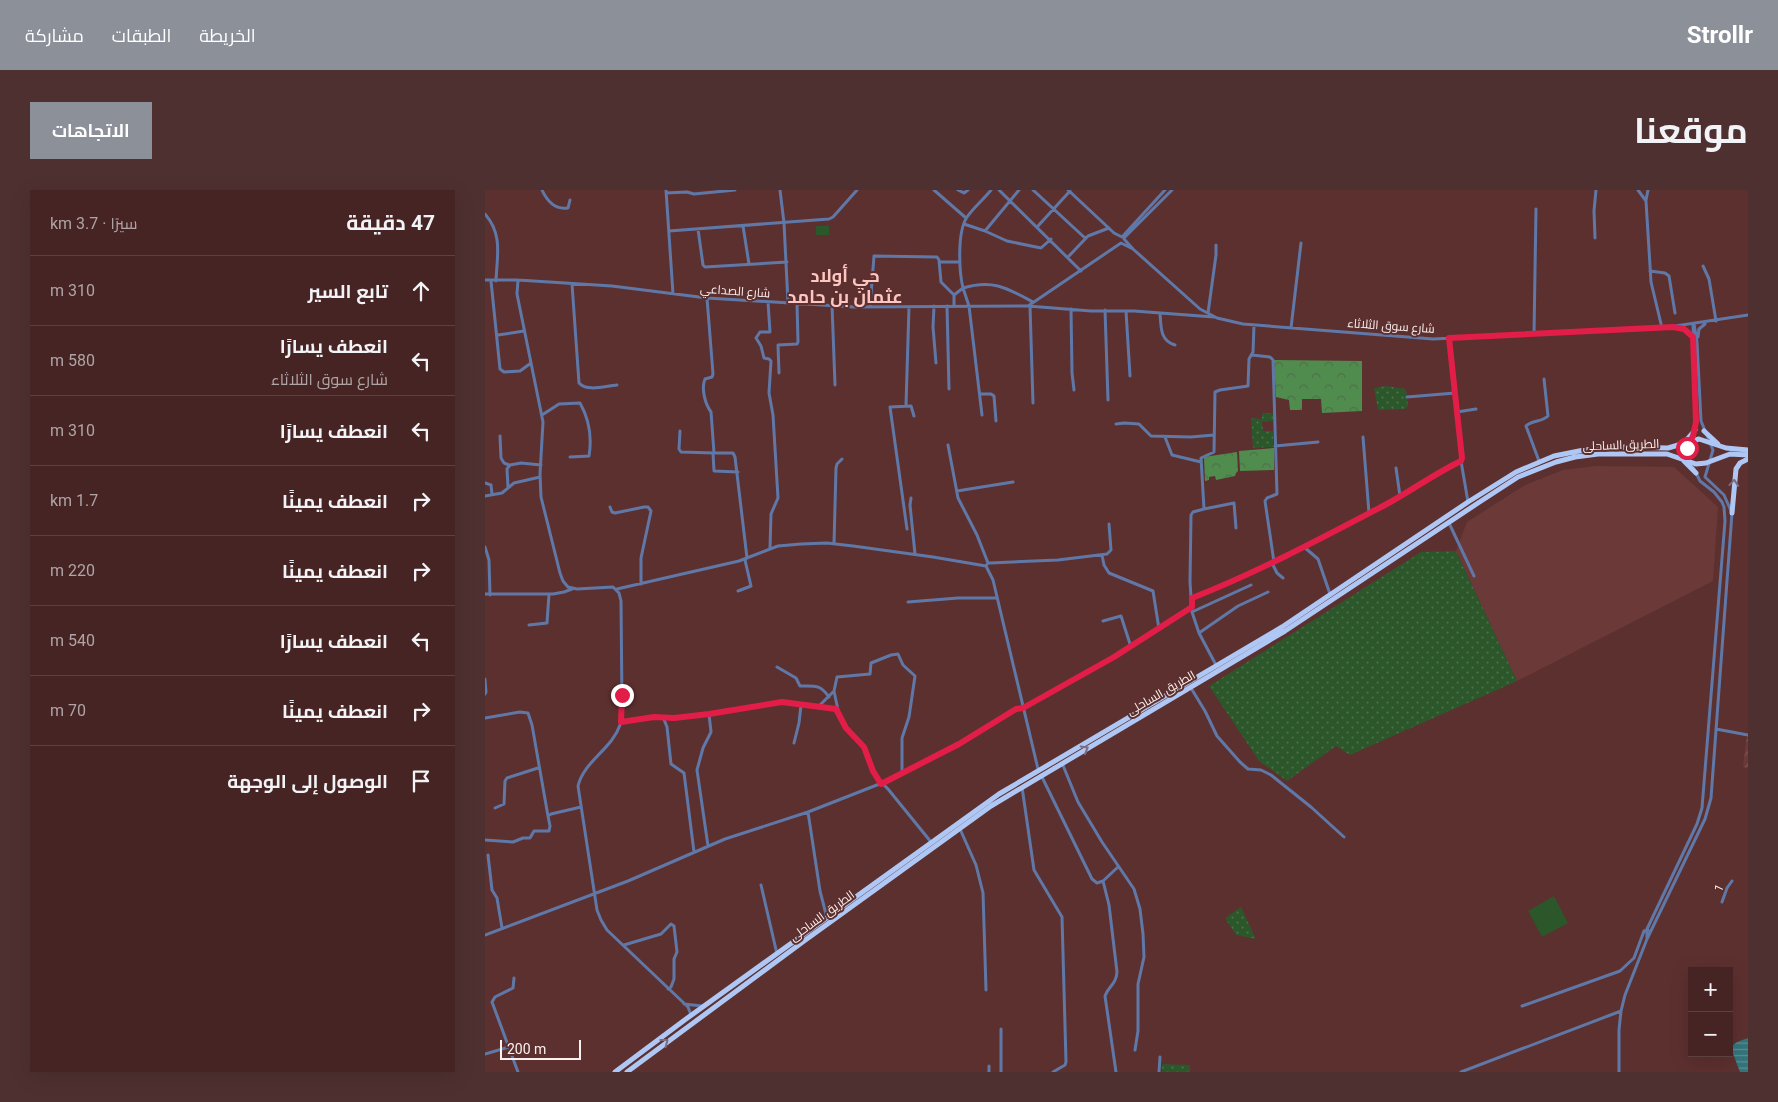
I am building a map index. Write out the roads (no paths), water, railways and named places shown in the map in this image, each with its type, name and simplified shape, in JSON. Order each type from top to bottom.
[{"type":"highway","points":[[1680,445],[1695,430]]},
{"type":"highway","points":[[1704,431],[1722,447]]},
{"type":"highway","points":[[1691,441],[1699,440],[1722,447],[1748,450]]},
{"type":"highway","name":"الطريق الساحلى","points":[[615,1072],[777,954],[789,948],[960,828],[1041,775],[1285,631],[1468,502],[1516,472],[1539,461],[1568,452],[1621,447],[1668,448],[1691,441]]},
{"type":"highway","name":"الطريق الساحلى","points":[[627,1072],[827,918],[994,797],[1038,769],[1282,627],[1330,594],[1422,536],[1449,523],[1518,477],[1556,462],[1598,454],[1667,454],[1691,463]]},
{"type":"highway","points":[[1691,463],[1701,464],[1730,454],[1748,455]]},
{"type":"highway","points":[[1678,457],[1696,473]]},
{"type":"highway","points":[[1732,513],[1736,469],[1740,462],[1748,459]]},
{"type":"highway","points":[[1098,734],[1101,740]]},
{"type":"street","points":[[542,190],[555,207],[568,208],[570,200]]},
{"type":"street","points":[[673,294],[666,191],[687,191],[694,194],[735,190]]},
{"type":"street","points":[[780,190],[787,262],[788,303]]},
{"type":"street","points":[[669,231],[829,219],[857,190]]},
{"type":"street","points":[[934,190],[966,218]]},
{"type":"street","points":[[958,190],[964,193],[968,190]]},
{"type":"street","points":[[982,415],[969,306],[963,288],[960,262],[961,240],[966,218],[991,190]]},
{"type":"street","points":[[999,190],[1081,270]]},
{"type":"street","points":[[985,231],[1019,190]]},
{"type":"street","points":[[1033,190],[1085,238]]},
{"type":"street","points":[[1033,403],[1029,306],[1116,246],[1165,190]]},
{"type":"street","points":[[1122,239],[1172,190]]},
{"type":"street","points":[[1595,238],[1594,211],[1596,190]]},
{"type":"street","points":[[1639,190],[1646,201]]},
{"type":"street","points":[[1648,190],[1646,201],[1650,271],[1661,328]]},
{"type":"street","points":[[1038,226],[1069,191]]},
{"type":"street","name":"شارع سوق الثلاثاء","points":[[1069,191],[1191,302],[1217,318],[1254,325],[1415,338],[1449,338],[1661,328],[1748,315]]},
{"type":"street","points":[[1534,334],[1536,209]]},
{"type":"street","points":[[485,214],[492,222],[498,234],[496,281]]},
{"type":"street","points":[[964,224],[1007,241],[1041,248],[1051,239]]},
{"type":"street","points":[[743,226],[749,264]]},
{"type":"street","points":[[1067,257],[1085,238],[1109,228]]},
{"type":"street","points":[[698,229],[704,266],[787,262]]},
{"type":"street","points":[[1291,328],[1301,243]]},
{"type":"street","points":[[1208,314],[1216,245]]},
{"type":"street","points":[[870,307],[874,256],[937,257],[941,282],[954,295],[954,306]]},
{"type":"street","points":[[939,262],[960,262]]},
{"type":"street","points":[[1703,266],[1709,279],[1716,321]]},
{"type":"street","points":[[1650,271],[1663,272],[1669,276],[1675,313]]},
{"type":"street","name":"شارع الصداعي","points":[[485,280],[517,280],[638,289],[707,298],[768,302],[870,307],[1029,306],[1217,318]]},
{"type":"street","points":[[517,280],[516,290],[542,415],[540,477],[543,507],[560,573],[565,585],[572,589]]},
{"type":"street","points":[[491,281],[498,335],[499,366],[502,371],[519,371],[531,363]]},
{"type":"street","points":[[572,284],[579,383],[581,386],[595,388],[617,385]]},
{"type":"street","points":[[954,295],[963,288],[977,284],[995,284],[1005,287],[1033,302]]},
{"type":"street","points":[[707,298],[713,374],[705,379],[703,383],[707,405],[711,412],[714,470],[738,472]]},
{"type":"street","points":[[768,302],[770,332],[761,332],[756,338],[761,346],[763,358],[771,361],[769,393],[773,414],[778,498],[771,514],[770,548]]},
{"type":"street","points":[[779,373],[777,345],[798,342],[797,303]]},
{"type":"street","points":[[832,305],[835,385]]},
{"type":"street","points":[[934,306],[933,327],[937,363]]},
{"type":"street","points":[[947,306],[949,389]]},
{"type":"street","points":[[906,405],[909,307]]},
{"type":"street","points":[[1071,309],[1074,390]]},
{"type":"street","points":[[1105,310],[1108,400]]},
{"type":"street","points":[[1126,311],[1130,376]]},
{"type":"street","points":[[1160,313],[1162,335],[1168,343],[1175,345]]},
{"type":"street","points":[[1697,342],[1701,328],[1710,322]]},
{"type":"street","points":[[1619,1072],[1621,1012],[1625,995],[1649,930],[1699,819],[1704,796],[1725,518],[1724,507],[1720,499],[1702,483],[1686,453],[1695,430],[1696,422],[1693,324]]},
{"type":"street","points":[[1523,1006],[1620,971],[1634,958],[1645,931],[1649,930],[1708,811],[1711,798],[1732,513],[1724,496],[1705,479],[1713,453],[1701,421],[1697,342],[1693,324]]},
{"type":"street","points":[[1204,509],[1201,457],[1214,452],[1215,392],[1248,386],[1249,359],[1253,352],[1254,325]]},
{"type":"street","points":[[1673,327],[1684,329],[1693,337]]},
{"type":"street","points":[[498,335],[524,330]]},
{"type":"street","points":[[1449,338],[1461,461],[1468,502]]},
{"type":"street","points":[[1251,355],[1270,357],[1273,360],[1277,494],[1267,498],[1265,501],[1273,562],[1277,573],[1283,578]]},
{"type":"street","points":[[1539,461],[1526,426],[1532,422],[1544,420],[1547,416],[1544,379]]},
{"type":"street","points":[[1407,396],[1455,393]]},
{"type":"street","points":[[980,394],[991,394],[994,396],[996,421]]},
{"type":"street","points":[[542,415],[559,404],[580,403],[587,417],[589,427],[589,456],[570,457]]},
{"type":"street","points":[[907,529],[890,407],[906,405],[912,407],[914,416]]},
{"type":"street","points":[[1457,412],[1476,409]]},
{"type":"street","points":[[1116,424],[1139,424],[1149,436],[1198,437],[1214,435]]},
{"type":"street","points":[[680,431],[679,449],[681,452],[733,453],[738,472],[747,558],[746,564],[751,586],[738,591]]},
{"type":"street","points":[[500,436],[501,458],[504,463],[510,465],[521,463],[541,465]]},
{"type":"street","points":[[1165,437],[1172,455],[1201,462]]},
{"type":"street","points":[[1363,437],[1369,513]]},
{"type":"street","points":[[1275,446],[1318,442]]},
{"type":"street","points":[[948,445],[960,503],[977,534],[991,574],[1038,769]]},
{"type":"street","points":[[834,544],[836,468],[842,459]]},
{"type":"street","points":[[1192,598],[1221,587],[1304,547],[1461,461]]},
{"type":"street","points":[[508,488],[507,469],[510,465]]},
{"type":"street","points":[[1397,468],[1400,496]]},
{"type":"street","points":[[485,496],[502,493],[514,483],[540,477]]},
{"type":"street","points":[[957,491],[1013,482]]},
{"type":"street","points":[[485,483],[491,485],[492,494]]},
{"type":"street","points":[[911,498],[915,554]]},
{"type":"street","points":[[1216,665],[1199,633],[1192,607],[1190,582],[1191,515],[1193,512],[1234,503],[1236,528]]},
{"type":"street","points":[[610,507],[612,512],[615,513],[644,507],[648,507],[651,510],[641,558],[641,584]]},
{"type":"street","points":[[1449,523],[1474,576]]},
{"type":"street","points":[[485,547],[489,560],[487,594],[549,594],[572,589],[609,587],[617,589],[747,558],[778,546],[801,544],[834,544],[987,565],[1102,555],[1111,552],[1109,524]]},
{"type":"street","points":[[1304,547],[1318,559],[1330,594]]},
{"type":"street","points":[[1102,555],[1103,565],[1109,573],[1153,591],[1159,629]]},
{"type":"street","points":[[1193,612],[1251,585]]},
{"type":"street","points":[[617,589],[621,601],[621,722],[613,738],[585,771],[579,781],[578,792],[595,893],[601,920],[607,930],[688,1007],[691,1016]]},
{"type":"street","points":[[1199,633],[1234,608],[1268,592]]},
{"type":"street","points":[[529,625],[547,623],[549,594]]},
{"type":"street","points":[[908,602],[958,598],[997,598]]},
{"type":"street","points":[[485,934],[595,893],[708,846],[761,826],[808,812],[881,784],[959,744],[1016,709],[1023,708],[1080,677],[1131,647],[1192,607]]},
{"type":"street","points":[[1103,621],[1121,616],[1131,647]]},
{"type":"street","points":[[902,773],[903,738],[909,717],[915,680],[914,673],[903,665],[900,656],[893,654],[870,664],[870,673],[868,674],[855,677],[839,676],[836,679],[834,690],[838,710],[846,728],[864,747],[873,771],[881,784],[888,789],[932,843]]},
{"type":"street","points":[[777,667],[796,678],[800,686],[819,687],[824,689],[829,697]]},
{"type":"street","points":[[485,679],[485,694]]},
{"type":"street","points":[[1191,688],[1217,736],[1240,762],[1248,769],[1261,770],[1271,775],[1311,807],[1344,838]]},
{"type":"street","points":[[817,708],[834,690]]},
{"type":"street","points":[[621,722],[709,714],[782,702],[838,710]]},
{"type":"street","points":[[794,742],[801,704]]},
{"type":"street","points":[[485,718],[520,712],[528,713],[532,725],[550,826],[549,831],[534,831],[530,838],[523,838],[513,842],[485,840]]},
{"type":"street","points":[[708,846],[697,770],[703,748],[711,732],[709,714]]},
{"type":"street","points":[[663,717],[667,728],[671,764],[684,773],[694,852]]},
{"type":"street","points":[[1716,730],[1748,735]]},
{"type":"street","points":[[1062,763],[1081,806],[1136,894],[1143,924],[1144,957],[1138,984],[1138,1030],[1135,1050]]},
{"type":"street","points":[[495,808],[504,804],[505,781],[507,778],[539,768]]},
{"type":"street","points":[[1041,775],[1092,879],[1097,883],[1103,881],[1118,867]]},
{"type":"street","points":[[1022,787],[1035,870],[1062,916],[1066,1062],[1065,1065],[1053,1072]]},
{"type":"street","points":[[548,816],[581,807]]},
{"type":"street","points":[[808,812],[819,886],[827,918]]},
{"type":"street","points":[[960,828],[976,865],[983,892],[986,990]]},
{"type":"street","points":[[487,855],[492,890],[497,898],[502,928]]},
{"type":"street","points":[[1103,881],[1109,905],[1117,972],[1115,982],[1105,996],[1116,1072]]},
{"type":"street","name":"1","points":[[1722,902],[1727,888],[1732,881]]},
{"type":"street","points":[[761,885],[777,954]]},
{"type":"street","points":[[624,945],[661,934],[672,925],[675,930],[677,952],[674,959],[674,979],[668,990]]},
{"type":"street","points":[[514,978],[513,988],[495,998],[492,1002],[518,1072]]},
{"type":"street","points":[[683,1004],[695,1007],[705,1006]]},
{"type":"street","points":[[1461,1072],[1621,1012]]},
{"type":"street","points":[[1001,1029],[1001,1072]]},
{"type":"street","points":[[485,1054],[509,1046]]},
{"type":"street","points":[[1159,1072],[1160,1057]]},
{"type":"street","points":[[989,1066],[989,1072]]},
{"type":"water","points":[[1748,1038],[1748,1072],[1740,1072],[1733,1054],[1733,1045]]},
{"type":"district","name":"حي أولاد عثمان بن حامد","points":[[845,286]]}]
